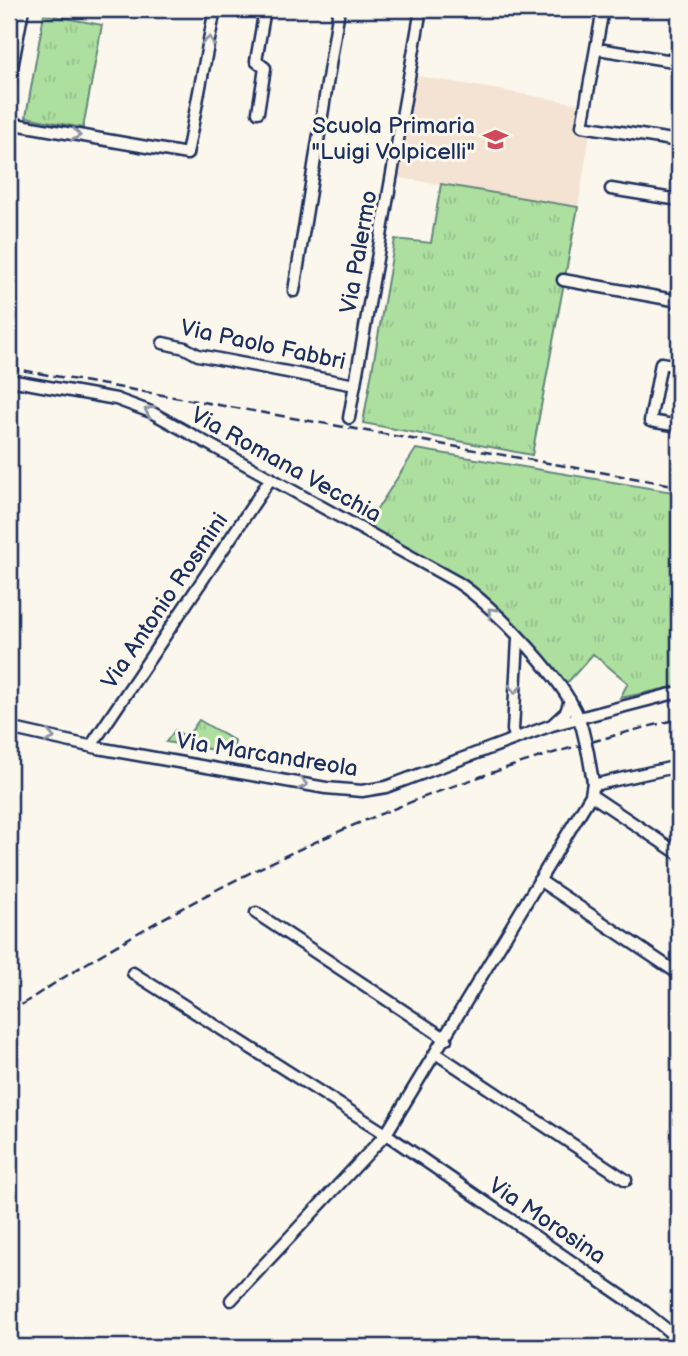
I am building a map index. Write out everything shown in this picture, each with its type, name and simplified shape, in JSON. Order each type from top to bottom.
[{"type":"street","points":[[9,123],[187,154],[215,9]]},
{"type":"street","points":[[258,112],[265,68],[256,61],[265,9]]},
{"type":"street","points":[[294,291],[339,9]]},
{"type":"street","name":"Via Palermo","points":[[349,418],[421,9]]},
{"type":"street","points":[[603,9],[582,126],[679,141]]},
{"type":"street","points":[[9,13],[22,12],[9,85]]},
{"type":"street","points":[[604,50],[679,62]]},
{"type":"street","points":[[611,189],[679,200]]},
{"type":"street","points":[[563,280],[679,301]]},
{"type":"street","name":"Via Paolo Fabbri","points":[[163,343],[185,348],[198,355],[355,385]]},
{"type":"street","points":[[679,366],[661,363],[650,421],[679,426]]},
{"type":"street","name":"Via Romana Vecchia","points":[[9,380],[127,402],[271,478],[461,584],[547,668],[570,700],[581,724]]},
{"type":"street","name":"Via Antonio Rosmini","points":[[92,746],[271,478]]},
{"type":"street","points":[[516,737],[513,730],[518,639]]},
{"type":"street","name":"Via Marcandreola","points":[[9,728],[92,746],[354,791],[405,781],[552,725],[581,724],[679,692]]},
{"type":"street","points":[[552,725],[566,712],[570,700]]},
{"type":"street","points":[[232,1300],[386,1134],[437,1054],[592,790],[588,753],[581,724]]},
{"type":"street","points":[[592,790],[679,766]]},
{"type":"street","points":[[592,790],[679,854]]},
{"type":"street","points":[[539,880],[679,974]]},
{"type":"street","points":[[256,913],[446,1039]]},
{"type":"street","name":"Via Morosina","points":[[133,972],[386,1134],[645,1312],[671,1333],[671,1340],[665,1347]]},
{"type":"street","points":[[437,1054],[626,1180]]},
{"type":"shaded area","name":"Scuola Primaria \"Luigi Volpicelli\"","points":[[412,75],[580,104],[575,131],[590,133],[578,207],[394,177],[398,174]]},
{"type":"green space","points":[[44,14],[102,25],[83,128],[26,117]]},
{"type":"green space","points":[[441,184],[578,207],[532,455],[363,423],[395,239],[431,243]]},
{"type":"green space","points":[[416,449],[679,493],[679,686],[620,698],[628,683],[593,654],[568,682],[551,673],[464,587],[363,531]]},
{"type":"green space","points":[[199,720],[235,741],[233,753],[166,742],[175,730],[185,736],[189,734]]},
{"type":"railway","points":[[9,368],[679,486]]},
{"type":"railway","points":[[9,1013],[89,962],[169,916],[249,873],[330,835],[499,770],[679,719]]},
{"type":"place","name":"Scuola Primaria \"Luigi Volpicelli\"","points":[[495,139]]}]
